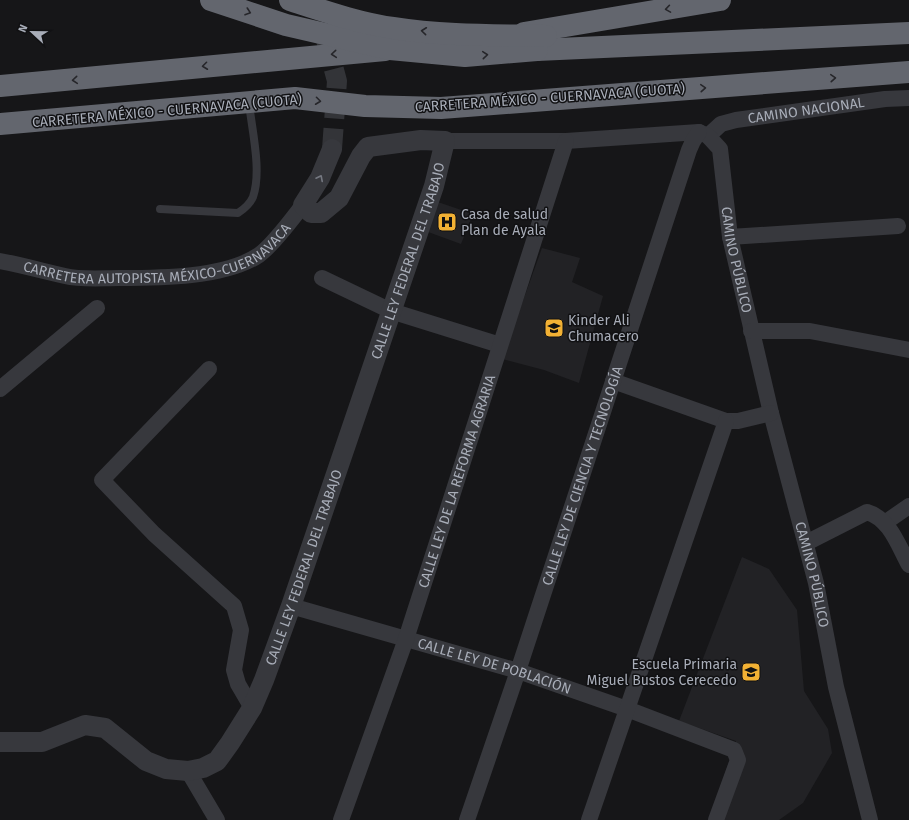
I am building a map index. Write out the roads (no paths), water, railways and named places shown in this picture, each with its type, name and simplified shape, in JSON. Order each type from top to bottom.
[{"type":"highway","points":[[211,0],[286,25],[392,38],[465,56],[537,50],[909,33]]},
{"type":"highway","points":[[290,0],[338,16],[392,38],[464,35],[546,36],[909,26]]},
{"type":"highway","points":[[0,86],[149,74],[238,62],[456,44],[720,0]]},
{"type":"highway","name":"CARRETERA MÉXICO - CUERNAVACA (CUOTA)","points":[[0,124],[295,98],[365,106],[441,108],[909,72]]},
{"type":"street","name":"CAMINO NACIONAL","points":[[704,134],[721,124],[736,120],[884,99],[909,98]]},
{"type":"street","points":[[332,148],[320,178],[303,205],[311,213],[321,213],[340,198],[360,156],[368,147],[421,140],[566,141],[704,134]]},
{"type":"street","name":"CAMINO PÚBLICO","points":[[704,134],[720,149],[730,237],[751,331],[816,583],[836,687],[870,820]]},
{"type":"street","name":"CALLE LEY DE CIENCIA Y TECNOLOGÍA","points":[[467,820],[518,671],[690,150],[704,134]]},
{"type":"street","name":"CALLE LEY FEDERAL DEL TRABAJO","points":[[0,742],[42,742],[84,725],[105,728],[146,761],[166,769],[188,771],[203,768],[217,761],[252,708],[264,680],[291,606],[434,186],[446,141]]},
{"type":"street","name":"CALLE LEY DE LA REFORMA AGRARIA","points":[[340,820],[406,639],[566,141]]},
{"type":"street","name":"CARRETERA AUTOPISTA MÉXICO-CUERNAVACA","points":[[0,261],[34,267],[66,276],[94,278],[160,278],[199,274],[235,266],[259,255],[288,224],[303,205]]},
{"type":"street","points":[[730,237],[898,226]]},
{"type":"street","points":[[322,278],[391,311],[500,345]]},
{"type":"street","points":[[0,389],[97,308]]},
{"type":"street","points":[[751,331],[810,331],[909,350]]},
{"type":"street","points":[[209,369],[102,480],[154,534],[234,606],[241,630],[234,670],[238,684],[252,708]]},
{"type":"street","points":[[613,381],[726,421],[738,421],[771,413]]},
{"type":"street","points":[[589,820],[726,421]]},
{"type":"street","points":[[886,522],[909,506]]},
{"type":"street","points":[[806,544],[868,512],[878,515],[886,522],[909,565]]},
{"type":"street","name":"CALLE LEY DE POBLACIÓN","points":[[291,606],[518,671],[627,709],[734,750],[738,760],[716,820]]},
{"type":"street","points":[[188,771],[217,820]]},
{"type":"lane","points":[[160,210],[238,213],[245,208],[252,199],[257,179],[249,102]]},
{"type":"tunnel","points":[[326,40],[337,81],[332,149]]},
{"type":"place","name":"Casa de salud Plan de Ayala","points":[[447,222]]},
{"type":"place","name":"Kinder Ali Chumacero","points":[[554,328]]},
{"type":"place","name":"Escuela Primaria Miguel Bustos Cerecedo","points":[[751,672]]}]
